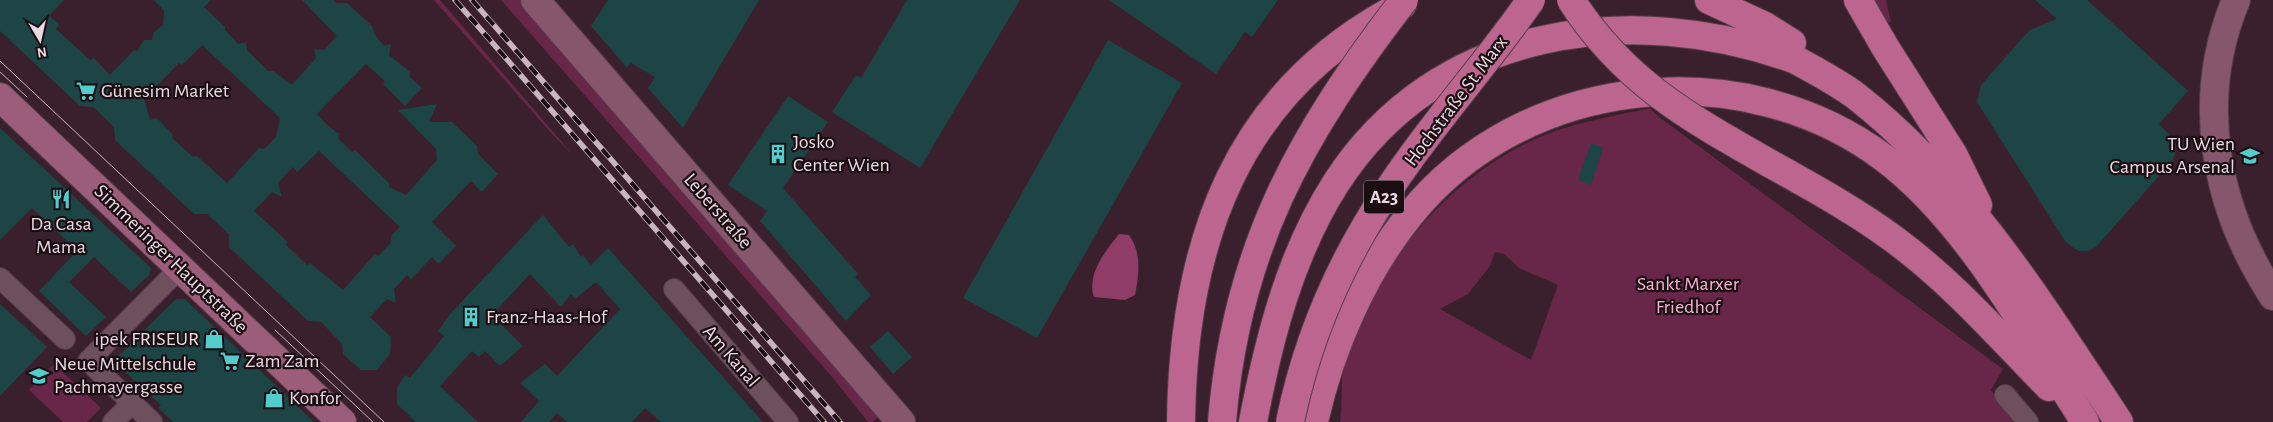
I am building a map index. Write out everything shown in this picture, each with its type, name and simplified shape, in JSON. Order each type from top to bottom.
[{"type":"highway","points":[[1222,422],[1225,383],[1233,333],[1250,268],[1270,214],[1294,164],[1315,127],[1355,66],[1404,0]]},
{"type":"highway","points":[[1182,422],[1184,347],[1195,282],[1203,246],[1232,173],[1269,113],[1293,84],[1348,37],[1378,18],[1413,0]]},
{"type":"highway","name":"Hochstraße St. Marx","points":[[1290,422],[1296,392],[1317,328],[1344,264],[1364,228],[1399,175],[1531,0]]},
{"type":"highway","points":[[1571,0],[1586,24],[1612,54],[1646,86],[1683,113],[1840,204],[1895,240],[1953,288],[2084,422]]},
{"type":"highway","points":[[1709,0],[1765,26],[1796,45],[1836,82],[1857,97],[1931,166],[1996,241],[2120,422]]},
{"type":"highway","points":[[1858,0],[1884,47],[1952,154],[1996,241]]},
{"type":"highway","points":[[1253,422],[1270,340],[1288,282],[1309,233],[1336,183],[1371,136],[1403,105],[1443,75],[1493,48],[1527,35],[1588,22],[1628,19],[1669,21],[1712,29],[1755,42],[1780,52],[1836,82]]},
{"type":"highway","points":[[1314,422],[1325,382],[1352,312],[1368,278],[1410,214],[1438,185],[1470,158],[1503,136],[1544,117],[1584,103],[1620,95],[1680,90],[1720,92],[1763,101],[1805,114],[1846,133],[1884,158],[1917,187],[1949,220],[1977,255],[2084,422]]},
{"type":"main road","name":"Simmeringer Hauptstraße","points":[[0,97],[342,422]]},
{"type":"street","name":"Leberstraße","points":[[535,0],[901,422]]},
{"type":"street","points":[[2236,0],[2217,68],[2214,111],[2215,144],[2232,218],[2273,296]]},
{"type":"street","points":[[2254,0],[2236,62],[2232,106],[2233,142],[2239,178],[2248,212],[2273,263]]},
{"type":"street","points":[[152,422],[88,361],[180,268]]},
{"type":"street","points":[[0,278],[65,339]]},
{"type":"street","name":"Am Kanal","points":[[674,289],[788,422]]},
{"type":"street","points":[[2005,395],[2028,422]]},
{"type":"street","points":[[112,422],[132,403]]},
{"type":"green space","points":[[434,0],[440,0],[573,155],[552,134]]},
{"type":"green space","points":[[501,0],[521,0],[880,416],[872,422],[868,422],[833,378]]},
{"type":"green space","points":[[1875,0],[1886,0],[1891,22],[1888,23]]},
{"type":"green space","name":"Sankt Marxer Friedhof","points":[[1650,108],[1659,117],[2003,369],[1991,390],[2013,422],[1340,422],[1344,365],[1358,330],[1390,268],[1410,239],[1433,213],[1458,189],[1485,168],[1515,149],[1560,129]],"holes":[[[1495,252],[1504,254],[1519,268],[1558,285],[1531,360],[1440,309],[1468,294],[1490,266]]]},
{"type":"green space","points":[[54,364],[101,408],[87,422],[63,422],[29,390]]},
{"type":"shaded area","points":[[1119,234],[1129,235],[1136,249],[1138,280],[1135,295],[1125,300],[1094,297],[1092,289],[1095,272],[1103,255]]},
{"type":"building","points":[[0,0],[64,0],[49,16],[59,24],[56,29],[90,60],[94,58],[110,75],[134,50],[137,51],[144,40],[152,40],[154,32],[163,25],[164,10],[154,0],[211,0],[204,7],[225,27],[225,30],[238,44],[246,42],[247,50],[268,71],[273,71],[292,85],[316,58],[314,49],[324,50],[337,36],[302,0],[334,0],[336,3],[347,3],[372,26],[375,35],[384,46],[391,44],[389,55],[410,72],[410,77],[422,88],[405,106],[383,84],[385,81],[366,64],[317,114],[339,134],[338,138],[352,152],[355,150],[389,183],[389,187],[406,195],[437,160],[436,149],[398,110],[437,104],[429,122],[452,122],[477,146],[478,154],[498,174],[482,192],[471,181],[432,222],[456,246],[439,264],[432,257],[411,279],[407,275],[394,289],[396,303],[387,299],[370,317],[391,337],[390,354],[377,370],[361,370],[343,354],[342,344],[321,322],[308,321],[229,247],[229,234],[207,214],[194,214],[115,140],[114,127],[93,107],[80,106],[0,31]],"holes":[[[202,45],[280,118],[276,137],[264,149],[259,148],[227,183],[197,156],[193,157],[172,138],[173,135],[157,118],[150,120],[144,99],[179,63],[182,65]],[[319,151],[400,227],[392,235],[390,244],[378,256],[375,254],[343,290],[310,263],[307,265],[286,245],[288,242],[254,211],[272,192],[282,197],[278,183],[293,167],[297,172]]]},
{"type":"building","points":[[608,0],[759,0],[683,128],[648,88],[655,77],[631,63],[627,68],[591,26]]},
{"type":"building","points":[[907,0],[1020,0],[920,168],[832,112],[856,75],[861,78]]},
{"type":"building","points":[[1109,0],[1278,0],[1252,37],[1245,32],[1216,74]]},
{"type":"building","points":[[2035,0],[2087,0],[2188,91],[2159,124],[2175,141],[2176,150],[2173,160],[2096,247],[2088,251],[2079,251],[2065,241],[1977,102],[1981,85],[2025,35],[2030,30],[2057,19]]},
{"type":"building","points":[[1108,40],[1182,83],[1037,338],[963,298]]},
{"type":"building","points":[[788,96],[828,122],[783,188],[858,274],[855,277],[871,295],[846,321],[760,221],[767,211],[728,185]]},
{"type":"building","points":[[0,128],[151,268],[149,275],[131,292],[94,257],[69,282],[106,317],[86,336],[39,291],[76,252],[66,243],[68,242],[32,208],[0,240]]},
{"type":"building","points":[[1591,143],[1603,148],[1591,185],[1578,180]]},
{"type":"building","points":[[543,215],[569,247],[573,244],[581,257],[583,255],[591,265],[608,248],[763,422],[661,422],[645,408],[632,422],[567,422],[557,413],[549,422],[521,422],[539,401],[520,383],[545,364],[557,376],[620,309],[596,282],[575,299],[571,294],[561,307],[530,274],[492,315],[523,346],[500,366],[485,351],[479,357],[472,351],[440,386],[478,422],[416,422],[400,407],[397,404],[397,388],[405,375],[410,378],[444,336],[438,331],[451,313]]},
{"type":"building","points":[[176,299],[185,299],[314,422],[173,422],[158,408],[161,405],[113,361]]},
{"type":"building","points":[[0,304],[47,347],[0,396]]},
{"type":"building","points":[[888,331],[912,357],[893,374],[870,347]]},
{"type":"tram line","points":[[0,61],[384,422]]},
{"type":"tram line","points":[[0,72],[27,97]]},
{"type":"tram line","points":[[275,330],[373,422]]},
{"type":"railway","points":[[455,0],[824,422]]},
{"type":"railway","points":[[472,0],[840,422]]},
{"type":"place","name":"Günesim Market","points":[[86,91]]},
{"type":"place","name":"Josko Center Wien","points":[[778,154]]},
{"type":"place","name":"TU Wien Campus Arsenal","points":[[2250,156]]},
{"type":"place","name":"Da Casa Mama","points":[[61,199]]},
{"type":"place","name":"Franz-Haas-Hof","points":[[471,317]]},
{"type":"place","name":"ipek FRISEUR","points":[[214,339]]},
{"type":"place","name":"Zam Zam","points":[[230,361]]},
{"type":"place","name":"Neue Mittelschule Pachmayergasse","points":[[39,376]]},
{"type":"place","name":"Konfor","points":[[274,398]]}]
